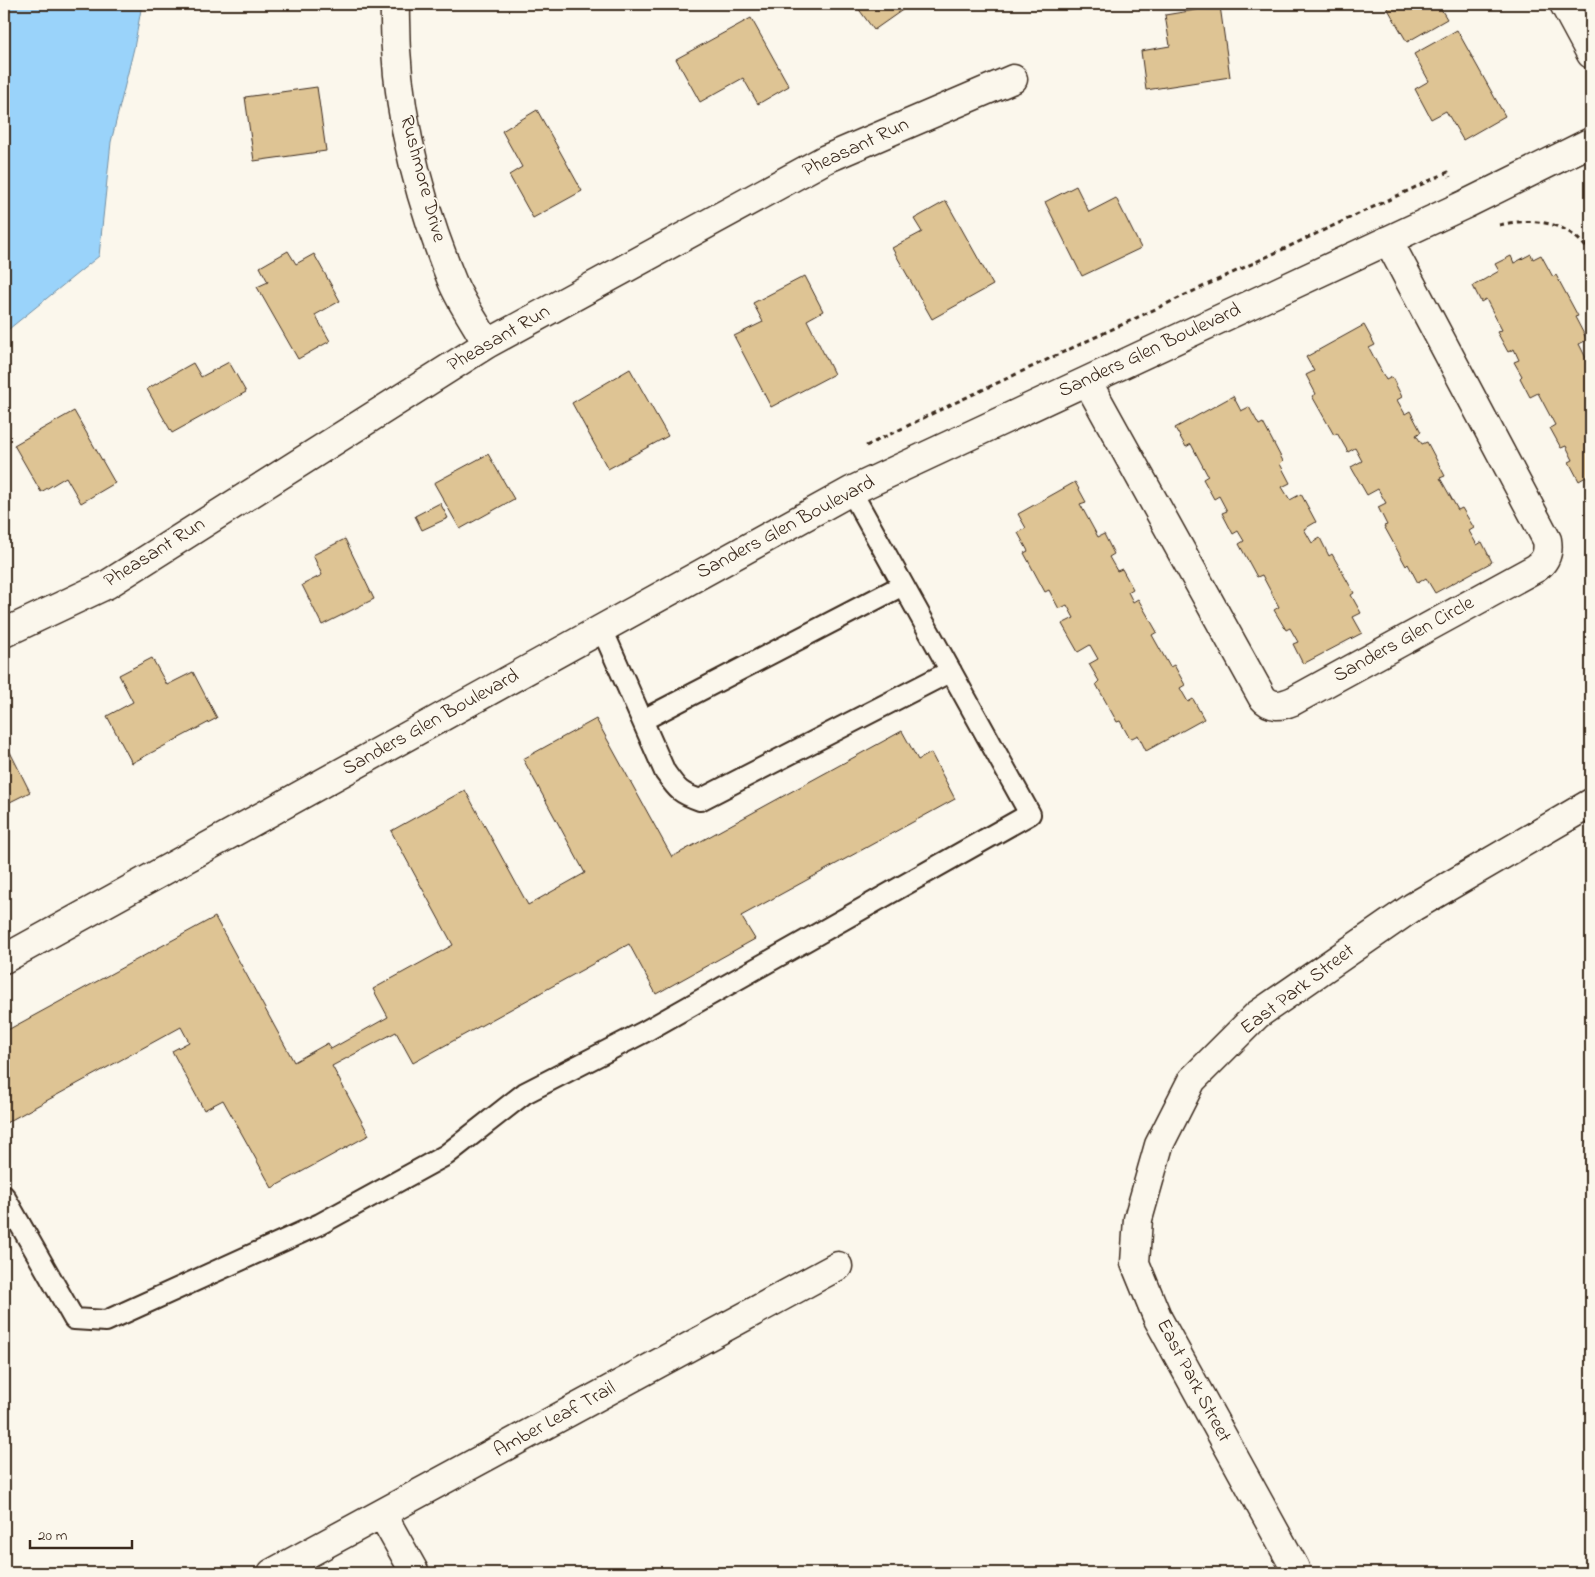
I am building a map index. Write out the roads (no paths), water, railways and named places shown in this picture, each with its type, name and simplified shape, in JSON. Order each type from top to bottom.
[{"type":"street","name":"Rushmore Drive","points":[[395,4],[397,67],[404,119],[416,172],[431,223],[453,282],[487,344]]},
{"type":"street","points":[[1564,4],[1591,54]]},
{"type":"street","name":"Pheasant Run","points":[[4,633],[108,584],[487,344],[826,158],[1013,79]]},
{"type":"street","name":"Sanders Glen Boulevard","points":[[4,959],[852,491],[1466,204],[1591,142]]},
{"type":"street","name":"Sanders Glen Circle","points":[[1087,381],[1262,697],[1268,703],[1276,705],[1293,701],[1536,568],[1545,560],[1548,550],[1547,540],[1388,240]]},
{"type":"street","name":"East Park Street","points":[[1295,1568],[1158,1320],[1135,1263],[1138,1219],[1159,1145],[1192,1080],[1257,1015],[1413,907],[1591,803]]},
{"type":"street","name":"Amber Leaf Trail","points":[[272,1573],[838,1266]]},
{"type":"street","points":[[382,1514],[415,1573]]},
{"type":"lane","points":[[4,1196],[74,1319],[106,1321],[320,1224],[446,1155],[525,1093],[644,1032],[1030,814],[852,491]]},
{"type":"lane","points":[[644,720],[903,585]]},
{"type":"lane","points":[[602,629],[644,720],[665,772],[677,789],[686,795],[700,800],[951,671]]},
{"type":"water","points":[[4,4],[142,4],[134,48],[111,142],[99,256],[4,333]]}]
